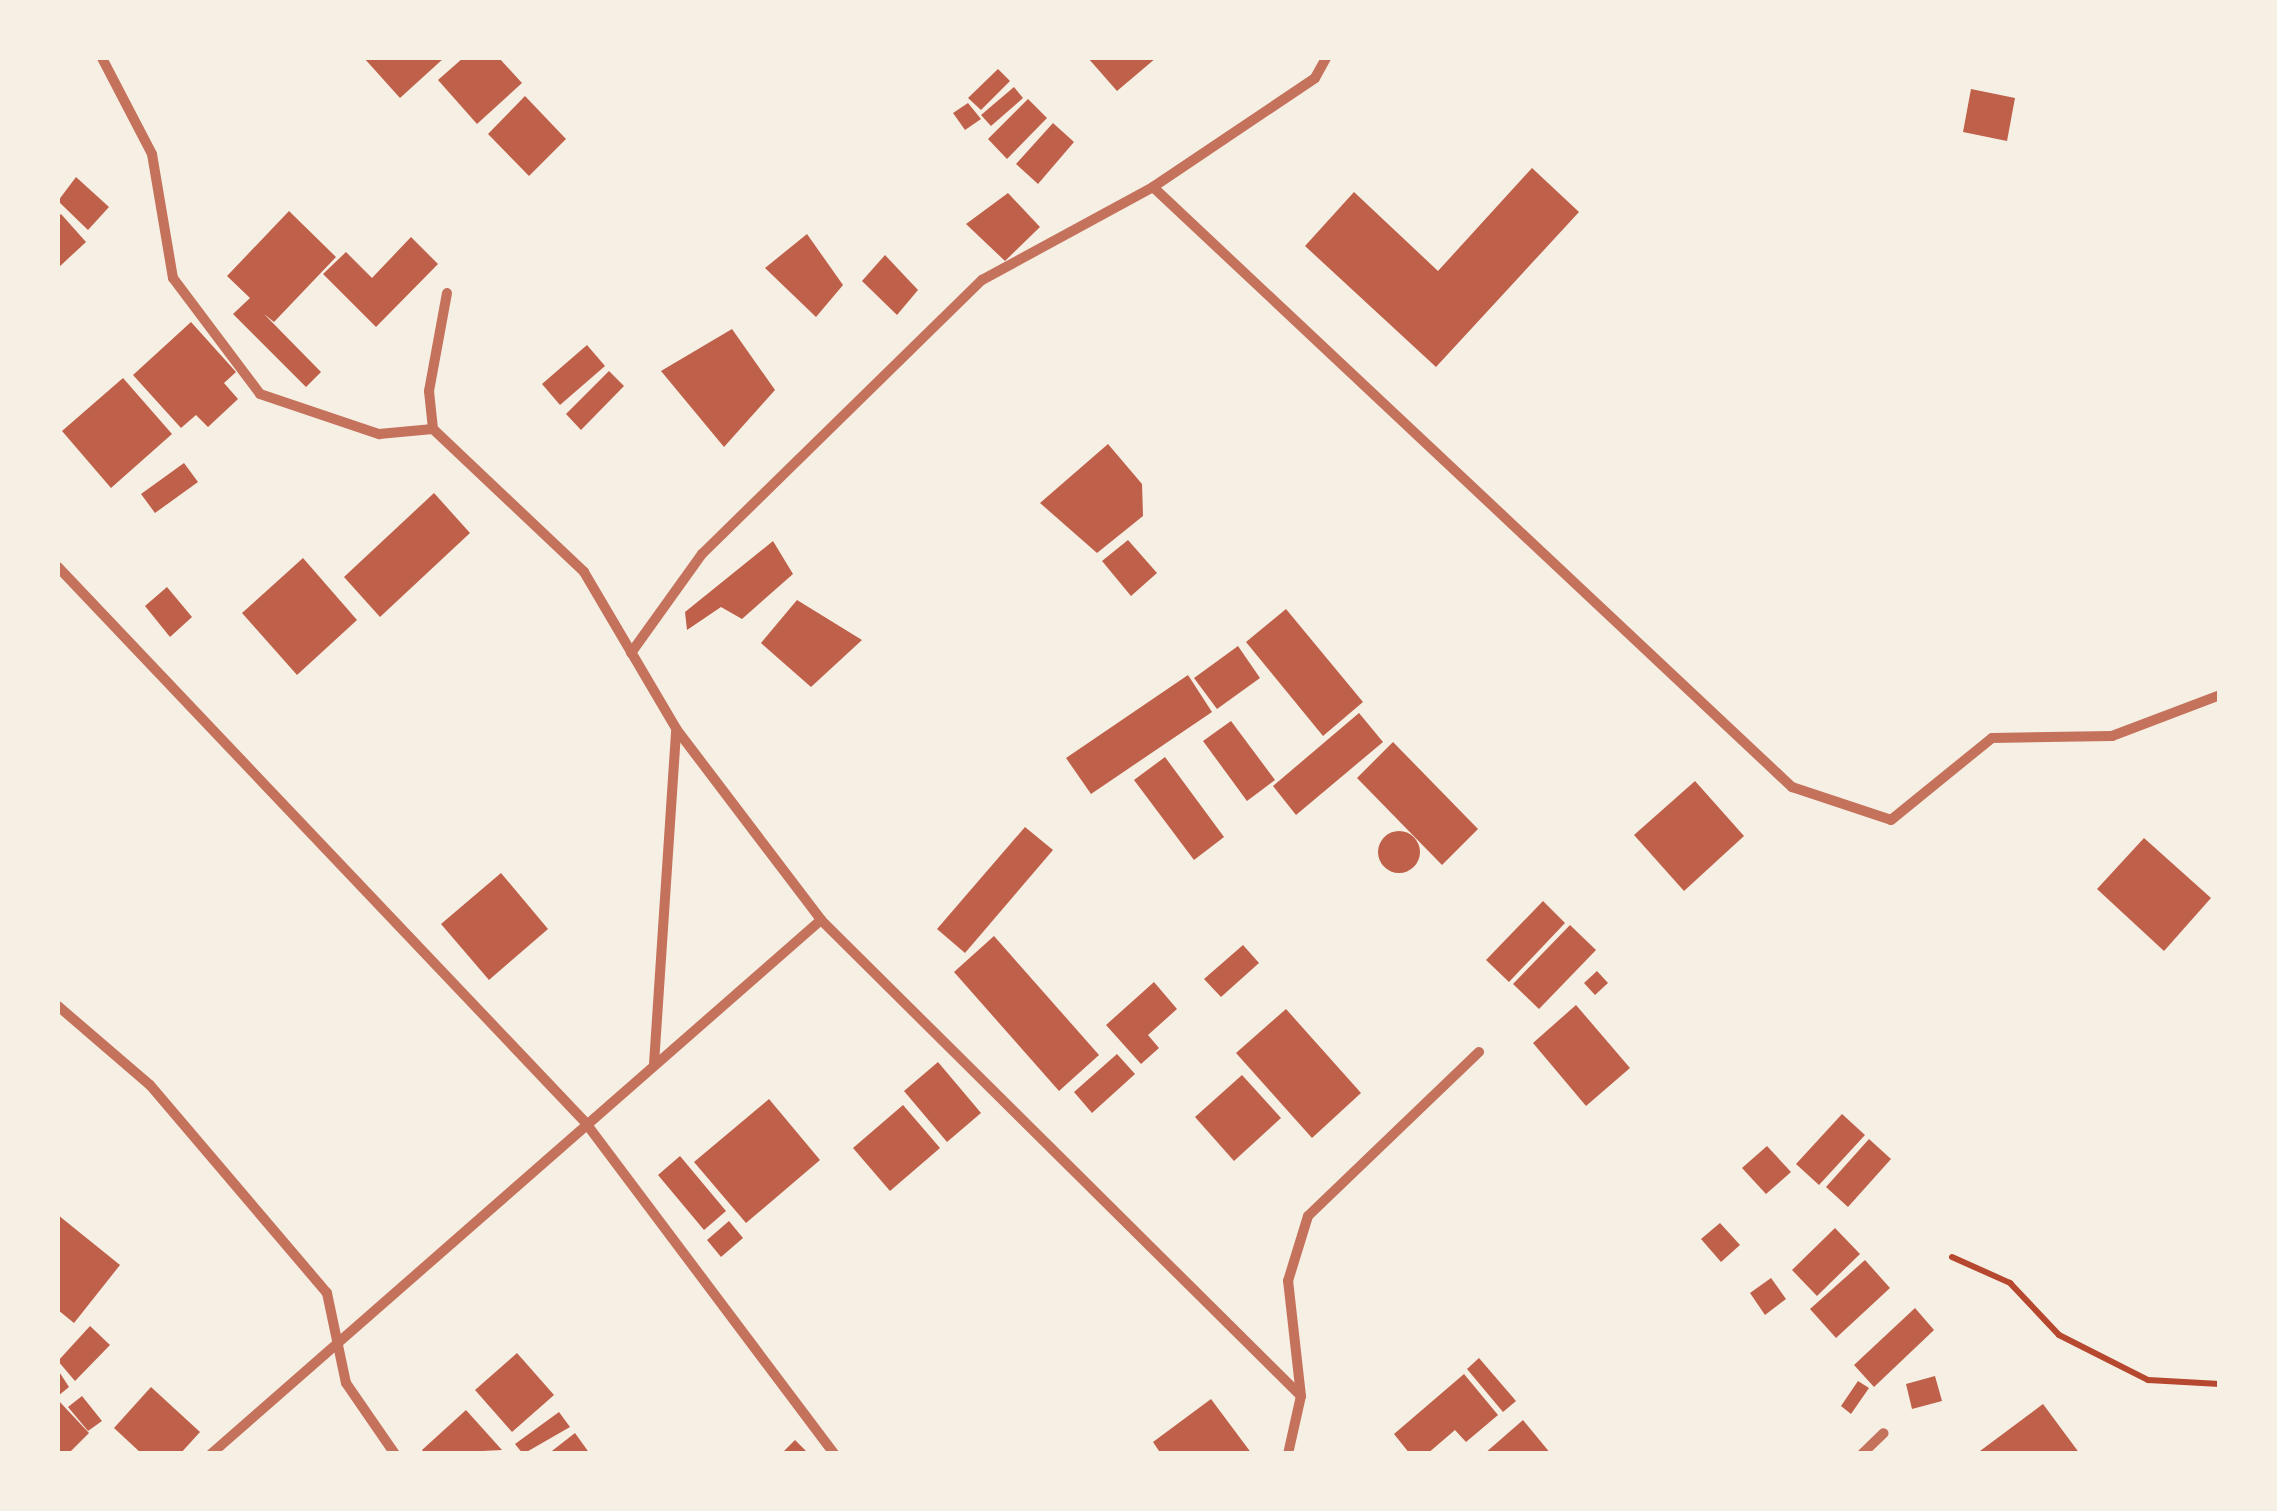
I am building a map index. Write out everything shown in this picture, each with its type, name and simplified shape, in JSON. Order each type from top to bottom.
[{"type":"street","points":[[102,58],[152,154],[173,278],[260,394],[378,434],[434,430]]},
{"type":"street","points":[[631,652],[702,554],[982,280],[1154,187],[1315,78],[1326,58]]},
{"type":"street","points":[[1154,187],[1792,787],[1891,820],[1992,738],[2112,736],[2220,695]]},
{"type":"street","points":[[447,293],[430,391],[434,430],[584,572],[676,730],[821,920],[1302,1396]]},
{"type":"street","points":[[58,567],[585,1122],[834,1454]]},
{"type":"street","points":[[654,1064],[676,730]]},
{"type":"street","points":[[212,1454],[585,1122],[821,920]]},
{"type":"street","points":[[58,1006],[162,1100],[327,1293],[343,1338],[346,1383],[395,1454]]},
{"type":"street","points":[[1288,1454],[1302,1396],[1288,1282],[1308,1216],[1478,1052]]},
{"type":"street","points":[[1862,1454],[1884,1433]]},
{"type":"path","points":[[1952,1258],[2010,1284],[2059,1335],[2148,1380],[2220,1384]]},
{"type":"building","points":[[364,58],[444,58],[400,98]]},
{"type":"building","points":[[463,58],[499,58],[522,83],[477,124],[438,80]]},
{"type":"building","points":[[1088,58],[1156,58],[1117,91]]},
{"type":"building","points":[[998,69],[1010,81],[981,110],[968,98]]},
{"type":"building","points":[[1014,87],[1023,98],[991,126],[981,115]]},
{"type":"building","points":[[1971,89],[2015,98],[2007,141],[1963,132]]},
{"type":"building","points":[[525,96],[566,139],[529,176],[488,134]]},
{"type":"building","points":[[1028,99],[1047,118],[1007,159],[988,139]]},
{"type":"building","points":[[968,103],[981,119],[965,130],[953,113]]},
{"type":"building","points":[[1053,123],[1074,142],[1038,184],[1016,164]]},
{"type":"building","points":[[1532,168],[1579,212],[1436,367],[1305,246],[1354,192],[1438,271]]},
{"type":"building","points":[[76,177],[109,207],[88,230],[58,201]]},
{"type":"building","points":[[1008,193],[1040,227],[1005,261],[966,224]]},
{"type":"building","points":[[289,211],[336,257],[274,322],[264,314],[321,372],[306,387],[233,314],[250,298],[227,276]]},
{"type":"building","points":[[61,214],[86,242],[58,268],[58,217]]},
{"type":"building","points":[[807,234],[843,285],[816,317],[765,268]]},
{"type":"building","points":[[411,237],[438,264],[376,327],[323,274],[346,252],[372,278]]},
{"type":"building","points":[[885,255],[918,290],[897,315],[862,281]]},
{"type":"building","points":[[191,322],[236,372],[224,383],[238,399],[208,427],[196,415],[181,428],[133,375]]},
{"type":"building","points":[[732,329],[775,390],[724,447],[661,371]]},
{"type":"building","points":[[587,345],[605,366],[560,405],[542,384]]},
{"type":"building","points":[[609,371],[624,386],[581,430],[566,414]]},
{"type":"building","points":[[123,378],[172,434],[111,488],[62,431]]},
{"type":"building","points":[[1108,444],[1142,484],[1143,516],[1097,553],[1040,503]]},
{"type":"building","points":[[184,463],[198,482],[155,513],[141,494]]},
{"type":"building","points":[[434,493],[470,533],[380,617],[344,577]]},
{"type":"building","points":[[1128,540],[1157,573],[1131,596],[1102,561]]},
{"type":"building","points":[[773,541],[793,574],[742,619],[721,607],[687,630],[685,612]]},
{"type":"building","points":[[303,558],[357,620],[297,675],[242,613]]},
{"type":"building","points":[[167,587],[192,617],[170,637],[145,606]]},
{"type":"building","points":[[797,600],[862,640],[811,687],[761,643]]},
{"type":"building","points":[[1286,609],[1363,702],[1323,736],[1246,642]]},
{"type":"building","points":[[1238,646],[1260,678],[1217,709],[1194,678]]},
{"type":"building","points":[[1188,675],[1212,712],[1091,794],[1066,758]]},
{"type":"building","points":[[1359,713],[1383,742],[1296,815],[1273,786]]},
{"type":"building","points":[[1231,721],[1275,780],[1247,801],[1203,741]]},
{"type":"building","points":[[1393,742],[1478,829],[1442,865],[1357,778]]},
{"type":"building","points":[[1165,757],[1224,837],[1194,860],[1134,780]]},
{"type":"building","points":[[1695,781],[1744,836],[1684,891],[1634,835]]},
{"type":"building","points":[[1025,827],[1053,850],[965,953],[937,929]]},
{"type":"building","points":[[1399,831],[1414,837],[1420,852],[1414,867],[1399,873],[1384,867],[1378,852],[1384,837]]},
{"type":"building","points":[[2144,838],[2211,898],[2164,951],[2097,889]]},
{"type":"building","points":[[501,873],[548,929],[489,980],[441,924]]},
{"type":"building","points":[[1543,901],[1565,923],[1509,982],[1486,960]]},
{"type":"building","points":[[1570,925],[1596,950],[1539,1009],[1513,984]]},
{"type":"building","points":[[994,936],[1099,1055],[1059,1091],[954,972]]},
{"type":"building","points":[[1243,945],[1259,963],[1221,997],[1204,979]]},
{"type":"building","points":[[1597,971],[1608,983],[1595,995],[1584,983]]},
{"type":"building","points":[[1154,982],[1177,1009],[1148,1035],[1159,1048],[1141,1064],[1106,1025]]},
{"type":"building","points":[[1576,1005],[1630,1068],[1586,1106],[1533,1043]]},
{"type":"building","points":[[1286,1009],[1361,1093],[1312,1138],[1236,1053]]},
{"type":"building","points":[[1117,1054],[1135,1074],[1092,1113],[1074,1092]]},
{"type":"building","points":[[938,1062],[981,1113],[947,1142],[904,1091]]},
{"type":"building","points":[[1242,1075],[1281,1118],[1234,1161],[1195,1117]]},
{"type":"building","points":[[769,1099],[820,1160],[746,1223],[694,1162]]},
{"type":"building","points":[[903,1105],[940,1148],[890,1191],[853,1148]]},
{"type":"building","points":[[1842,1114],[1865,1135],[1819,1185],[1796,1164]]},
{"type":"building","points":[[1869,1139],[1891,1159],[1848,1207],[1826,1187]]},
{"type":"building","points":[[1767,1146],[1791,1172],[1766,1194],[1742,1168]]},
{"type":"building","points":[[680,1156],[726,1211],[704,1230],[658,1175]]},
{"type":"building","points":[[58,1215],[120,1265],[74,1323],[58,1310]]},
{"type":"building","points":[[729,1221],[743,1238],[721,1257],[707,1240]]},
{"type":"building","points":[[1720,1223],[1740,1245],[1721,1262],[1701,1239]]},
{"type":"building","points":[[1835,1228],[1860,1254],[1817,1296],[1792,1270]]},
{"type":"building","points":[[1865,1260],[1890,1288],[1836,1338],[1810,1309]]},
{"type":"building","points":[[1771,1278],[1786,1299],[1765,1315],[1750,1293]]},
{"type":"building","points":[[1915,1308],[1934,1330],[1874,1387],[1854,1365]]},
{"type":"building","points":[[90,1326],[110,1345],[75,1381],[58,1361]]},
{"type":"building","points":[[517,1353],[554,1395],[512,1432],[475,1390]]},
{"type":"building","points":[[1479,1358],[1516,1401],[1503,1412],[1467,1369]]},
{"type":"building","points":[[58,1370],[69,1387],[58,1396]]},
{"type":"building","points":[[1464,1374],[1498,1415],[1466,1442],[1455,1430],[1427,1454],[1410,1454],[1394,1434]]},
{"type":"building","points":[[1935,1376],[1942,1401],[1912,1409],[1906,1384]]},
{"type":"building","points":[[1858,1381],[1869,1388],[1851,1414],[1841,1406]]},
{"type":"building","points":[[151,1387],[200,1432],[180,1454],[142,1454],[114,1428]]},
{"type":"building","points":[[82,1396],[102,1421],[88,1431],[68,1407]]},
{"type":"building","points":[[1211,1399],[1252,1454],[1161,1454],[1153,1442]]},
{"type":"building","points":[[58,1400],[89,1433],[68,1454],[58,1454]]},
{"type":"building","points":[[2043,1404],[2080,1454],[1976,1454]]},
{"type":"building","points":[[466,1410],[502,1450],[425,1454],[422,1450]]},
{"type":"building","points":[[559,1412],[570,1427],[523,1454],[515,1444]]},
{"type":"building","points":[[1523,1420],[1551,1454],[1484,1454]]},
{"type":"building","points":[[575,1433],[590,1454],[548,1454]]},
{"type":"building","points":[[795,1440],[809,1454],[781,1454]]}]
